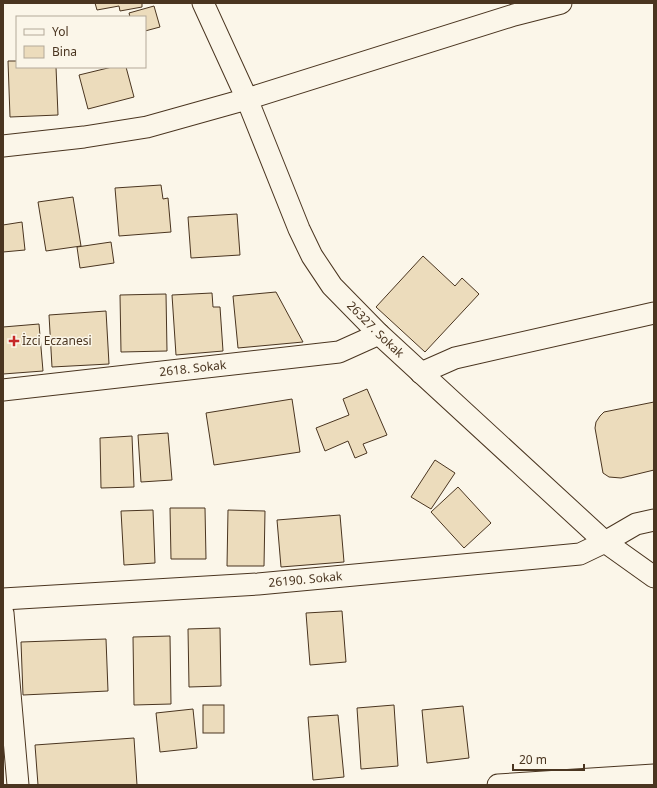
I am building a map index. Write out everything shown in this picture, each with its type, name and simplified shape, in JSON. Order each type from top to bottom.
[{"type":"street","name":"26327. Sokak","points":[[203,3],[247,99],[299,230],[312,256],[332,286],[421,374],[605,542],[654,577]]},
{"type":"street","points":[[3,146],[84,137],[147,127],[247,99],[514,15],[562,3]]},
{"type":"street","points":[[421,374],[455,358],[654,312]]},
{"type":"street","name":"2618. Sokak","points":[[3,390],[339,352],[379,334]]},
{"type":"street","name":"26190. Sokak","points":[[3,599],[258,584],[572,555],[580,554],[605,542],[636,524],[654,520]]},
{"type":"street","points":[[3,613],[18,785]]},
{"type":"street","points":[[505,785],[654,775]]},
{"type":"building","points":[[95,3],[142,3],[142,7],[120,11],[119,6],[97,10]]},
{"type":"building","points":[[154,6],[160,27],[146,31],[146,16],[130,16],[129,13]]},
{"type":"building","points":[[8,61],[16,61],[16,68],[56,68],[58,115],[10,117]]},
{"type":"building","points":[[108,68],[126,68],[134,97],[88,109],[79,75]]},
{"type":"building","points":[[161,185],[163,199],[168,198],[171,232],[119,236],[115,188]]},
{"type":"building","points":[[73,197],[81,246],[46,251],[38,202]]},
{"type":"building","points":[[237,214],[240,255],[191,258],[188,217]]},
{"type":"building","points":[[22,222],[25,250],[3,252],[3,225]]},
{"type":"building","points":[[111,242],[114,263],[80,268],[77,247]]},
{"type":"building","points":[[423,256],[455,286],[462,278],[479,294],[425,352],[376,307]]},
{"type":"building","points":[[276,292],[303,342],[238,348],[233,296]]},
{"type":"building","points":[[212,293],[213,307],[220,307],[223,351],[176,355],[172,295]]},
{"type":"building","points":[[166,294],[167,351],[121,352],[120,295]]},
{"type":"building","points":[[106,311],[109,364],[52,367],[49,315]]},
{"type":"building","points":[[39,324],[43,371],[3,374],[3,327]]},
{"type":"building","points":[[367,389],[387,435],[363,444],[367,453],[355,458],[348,441],[325,451],[316,428],[349,415],[343,399]]},
{"type":"building","points":[[292,399],[300,452],[214,465],[206,413]]},
{"type":"building","points":[[654,402],[654,470],[621,478],[609,477],[603,473],[595,428],[596,422],[604,412]]},
{"type":"building","points":[[168,433],[172,480],[141,482],[138,435]]},
{"type":"building","points":[[132,436],[134,487],[101,488],[100,438]]},
{"type":"building","points":[[435,460],[455,473],[431,509],[411,497]]},
{"type":"building","points":[[458,487],[491,523],[464,548],[431,512]]},
{"type":"building","points":[[170,508],[205,508],[206,559],[171,559]]},
{"type":"building","points":[[153,510],[155,563],[124,565],[121,511]]},
{"type":"building","points":[[228,510],[265,511],[264,566],[227,566]]},
{"type":"building","points":[[340,515],[344,562],[281,567],[277,520]]},
{"type":"building","points":[[342,611],[346,662],[310,665],[306,613]]},
{"type":"building","points":[[220,628],[221,686],[189,687],[188,629]]},
{"type":"building","points":[[170,636],[171,704],[134,705],[133,637]]},
{"type":"building","points":[[106,639],[108,691],[23,695],[21,642]]},
{"type":"building","points":[[203,705],[224,705],[224,733],[203,733]]},
{"type":"building","points":[[394,705],[398,766],[361,769],[357,708]]},
{"type":"building","points":[[463,706],[469,758],[427,763],[422,710]]},
{"type":"building","points":[[193,709],[197,748],[160,752],[156,713]]},
{"type":"building","points":[[338,715],[344,777],[313,780],[308,717]]},
{"type":"building","points":[[134,738],[137,785],[38,785],[35,745]]},
{"type":"place","name":"İzci Eczanesi","points":[[14,341]]}]
